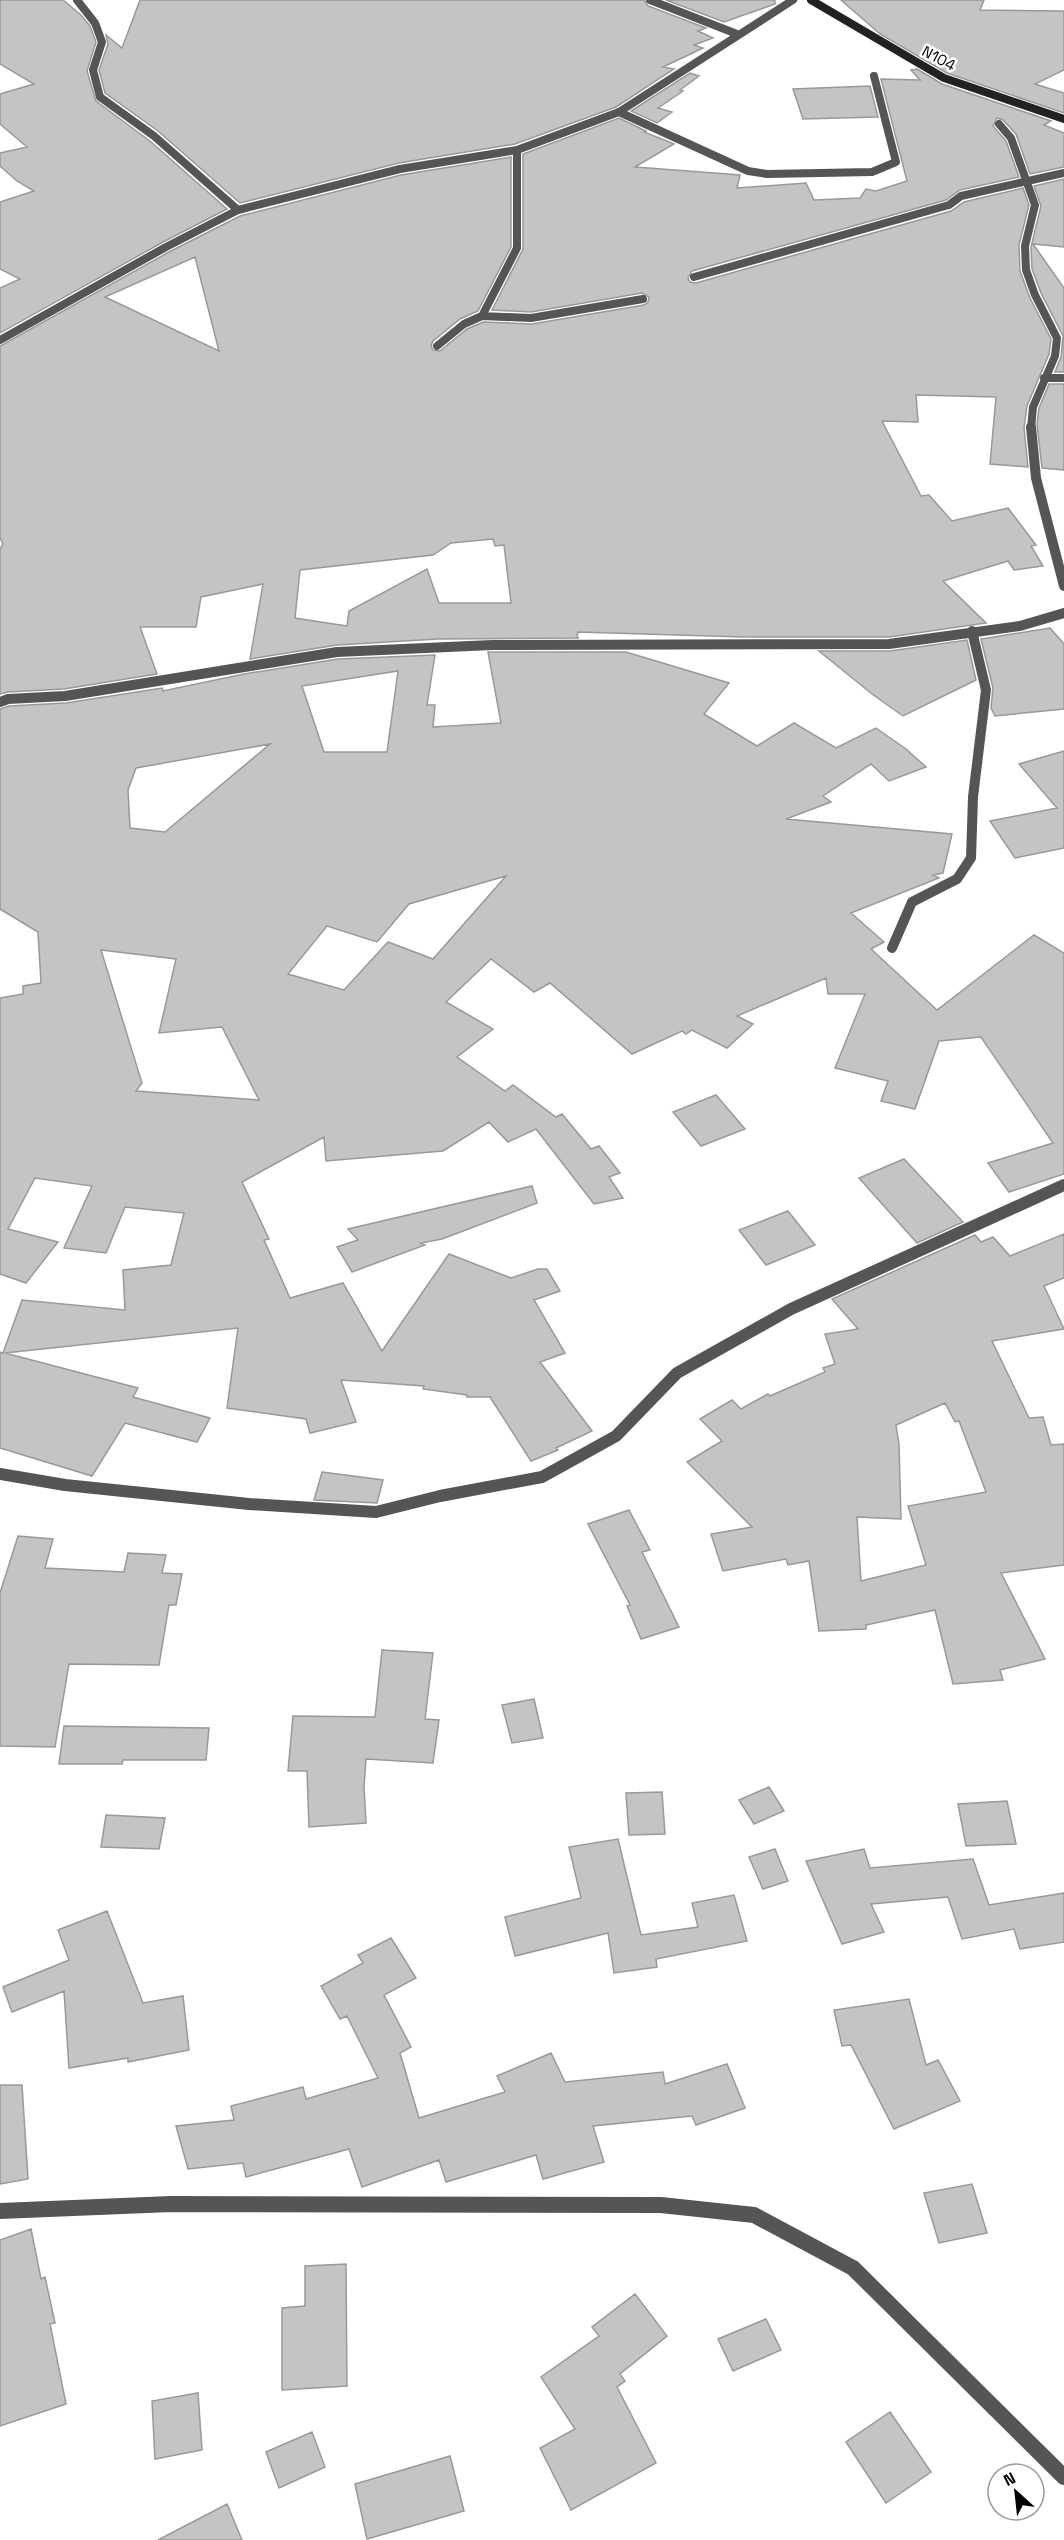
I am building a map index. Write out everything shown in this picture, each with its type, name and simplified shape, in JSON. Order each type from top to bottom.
[{"type":"street","points":[[77,0],[95,23],[102,42],[93,70],[100,97],[154,136],[238,210]]},
{"type":"street","points":[[651,0],[737,34]]},
{"type":"street","points":[[0,340],[166,247],[238,210],[400,169],[517,150],[619,112],[793,0]]},
{"type":"street","name":"N104","points":[[811,0],[944,78],[1064,119]]},
{"type":"street","points":[[619,112],[748,171],[767,174],[872,172],[896,162],[874,76]]},
{"type":"street","points":[[999,124],[1011,138],[1035,205],[1026,228],[1023,256],[1033,291],[1057,338],[1053,358],[1031,414],[1031,455],[1064,586]]},
{"type":"street","points":[[482,316],[517,248],[517,150]]},
{"type":"street","points":[[694,277],[949,205],[961,196],[1064,173]]},
{"type":"street","points":[[437,346],[465,324],[482,316],[531,318],[643,299]]},
{"type":"street","points":[[1044,378],[1064,378]]},
{"type":"street","points":[[0,702],[8,699],[65,696],[337,652],[492,645],[889,644],[1020,626],[1064,613]]},
{"type":"street","points":[[892,948],[912,902],[957,879],[970,858],[973,797],[986,690],[972,632]]},
{"type":"street","points":[[0,1474],[65,1485],[249,1504],[376,1512],[440,1496],[542,1477],[616,1436],[677,1373],[790,1309],[1064,1185]]},
{"type":"street","points":[[0,2211],[171,2204],[661,2205],[754,2215],[853,2268],[1012,2428],[1064,2476]]},
{"type":"building","points":[[0,0],[63,0],[81,15],[90,26],[96,42],[87,71],[96,101],[150,141],[227,209],[0,333],[0,288],[20,279],[0,269],[0,202],[34,191],[17,181],[0,166],[0,153],[27,147],[0,124],[0,94],[34,84],[0,64]]},
{"type":"building","points":[[140,0],[644,0],[648,6],[706,28],[698,31],[713,38],[694,45],[703,48],[663,67],[674,69],[616,107],[515,144],[399,163],[240,203],[158,131],[105,93],[99,70],[108,44],[106,35],[122,48]]},
{"type":"building","points":[[666,0],[775,0],[775,4],[724,22]]},
{"type":"building","points":[[841,0],[984,0],[980,10],[1064,11],[1064,70],[1035,84],[1064,93],[1064,113],[947,73],[880,34]]},
{"type":"building","points":[[917,69],[942,84],[1051,121],[1044,125],[1064,133],[1064,167],[1030,174],[1016,134],[1003,120],[997,118],[993,126],[1006,141],[1019,177],[960,190],[946,200],[692,271],[688,278],[690,282],[696,283],[951,211],[964,202],[1023,188],[1029,205],[1019,245],[1020,271],[1030,298],[1051,339],[1049,354],[1027,406],[1024,428],[1028,467],[990,464],[996,397],[916,395],[918,422],[882,421],[921,496],[929,495],[952,521],[1008,508],[1036,545],[1031,546],[1043,566],[1014,570],[1008,561],[943,581],[986,623],[889,637],[743,637],[578,632],[577,637],[579,638],[438,639],[337,645],[250,659],[263,584],[201,597],[196,627],[140,627],[157,674],[64,689],[0,694],[0,549],[3,544],[0,538],[0,346],[169,252],[240,216],[401,175],[511,157],[511,247],[478,311],[460,319],[433,341],[431,346],[433,350],[440,351],[467,329],[483,322],[532,324],[644,305],[648,302],[649,297],[642,293],[531,312],[492,310],[523,249],[523,154],[619,118],[646,131],[644,132],[674,144],[635,167],[740,175],[737,188],[806,183],[814,200],[860,198],[866,189],[876,191],[907,181],[881,79],[920,80],[911,70]],"holes":[[[195,257],[219,351],[105,297]],[[493,539],[495,546],[504,545],[511,603],[439,603],[427,569],[349,611],[347,626],[295,618],[300,570],[433,555],[451,543]]]},
{"type":"building","points":[[690,73],[699,76],[680,90],[683,91],[658,108],[672,112],[657,123],[631,111]]},
{"type":"building","points":[[870,86],[878,117],[803,119],[793,89]]},
{"type":"building","points":[[1064,179],[1064,247],[1033,244],[1064,288],[1064,372],[1055,372],[1061,357],[1063,336],[1041,293],[1032,269],[1031,247],[1041,206],[1034,186]]},
{"type":"building","points":[[1049,384],[1064,384],[1064,470],[1042,468],[1037,424],[1039,408]]},
{"type":"building","points":[[1050,628],[1064,644],[1064,709],[995,716],[991,708],[993,688],[981,639]]},
{"type":"building","points":[[967,640],[976,680],[903,716],[819,651],[890,651]]},
{"type":"building","points":[[488,652],[626,652],[729,683],[704,714],[757,746],[794,723],[836,748],[876,728],[906,749],[926,767],[889,781],[871,764],[823,796],[831,802],[786,819],[952,834],[943,873],[933,875],[939,878],[851,913],[884,942],[871,949],[937,1010],[1034,935],[1064,953],[1064,1174],[1009,1192],[988,1163],[1053,1143],[981,1037],[939,1041],[915,1109],[881,1101],[888,1081],[835,1068],[865,994],[828,994],[826,978],[737,1016],[753,1024],[727,1048],[692,1030],[686,1034],[682,1031],[632,1054],[550,983],[534,992],[491,959],[446,1002],[493,1029],[457,1057],[505,1091],[513,1085],[556,1117],[562,1114],[591,1149],[599,1146],[620,1173],[609,1177],[623,1198],[594,1204],[536,1129],[508,1142],[489,1122],[443,1151],[326,1161],[324,1137],[242,1182],[269,1239],[264,1240],[290,1298],[343,1283],[382,1351],[449,1254],[511,1278],[538,1269],[547,1269],[560,1291],[534,1300],[565,1353],[540,1362],[592,1431],[556,1448],[558,1450],[531,1461],[490,1397],[467,1397],[467,1395],[423,1389],[424,1386],[341,1380],[356,1422],[310,1433],[306,1419],[227,1408],[238,1328],[5,1353],[138,1388],[133,1397],[210,1418],[197,1442],[125,1423],[92,1476],[0,1448],[0,1352],[3,1353],[22,1300],[125,1310],[123,1270],[171,1265],[184,1213],[125,1207],[106,1253],[64,1248],[92,1186],[35,1178],[8,1229],[58,1242],[26,1283],[0,1274],[0,998],[23,994],[23,986],[41,983],[38,932],[0,909],[0,709],[9,706],[66,703],[162,688],[163,691],[244,674],[338,659],[435,655],[427,705],[435,705],[433,727],[501,723]],"holes":[[[398,671],[387,752],[324,752],[302,686]],[[270,744],[165,832],[130,828],[128,790],[136,768]],[[506,876],[433,959],[388,942],[344,990],[288,974],[327,926],[377,942],[409,904]],[[101,950],[176,959],[159,1033],[222,1027],[259,1100],[136,1091],[142,1083]]]},
{"type":"building","points":[[1064,751],[1064,848],[1015,858],[990,821],[1057,808],[1019,764]]},
{"type":"building","points":[[716,1095],[745,1129],[701,1146],[673,1112]]},
{"type":"building","points":[[904,1159],[963,1222],[917,1243],[859,1178]]},
{"type":"building","points":[[532,1186],[537,1203],[442,1239],[421,1243],[425,1245],[352,1272],[337,1247],[358,1240],[348,1229]]},
{"type":"building","points":[[788,1211],[815,1245],[766,1265],[739,1230]]},
{"type":"building","points":[[1064,1234],[1064,1278],[1044,1286],[1064,1329],[992,1341],[1029,1418],[1043,1417],[1051,1445],[1064,1444],[1064,1565],[1001,1573],[1045,1659],[1000,1670],[1003,1680],[953,1684],[935,1610],[866,1625],[866,1629],[819,1631],[809,1561],[788,1565],[786,1559],[723,1571],[711,1534],[752,1527],[687,1462],[722,1441],[700,1419],[732,1400],[741,1409],[768,1394],[770,1396],[825,1372],[823,1368],[835,1364],[825,1334],[858,1329],[832,1299],[975,1235],[981,1242],[993,1237],[1010,1256]],"holes":[[[945,1403],[955,1422],[959,1421],[986,1492],[908,1506],[926,1565],[861,1581],[857,1517],[901,1519],[899,1444],[896,1425]]]},
{"type":"building","points":[[322,1472],[383,1480],[377,1503],[314,1500]]},
{"type":"building","points":[[629,1510],[650,1550],[642,1552],[679,1627],[641,1639],[627,1606],[630,1605],[588,1524]]},
{"type":"building","points":[[18,1536],[53,1539],[45,1568],[124,1572],[128,1553],[166,1555],[162,1573],[182,1574],[176,1605],[169,1605],[159,1665],[69,1664],[55,1747],[0,1746],[0,1593]]},
{"type":"building","points":[[382,1650],[433,1653],[425,1719],[439,1720],[433,1763],[366,1759],[364,1787],[366,1823],[309,1827],[307,1771],[288,1771],[293,1716],[375,1717]]},
{"type":"building","points":[[534,1699],[543,1738],[512,1743],[502,1705]]},
{"type":"building","points":[[64,1726],[209,1728],[206,1760],[123,1760],[122,1764],[59,1764]]},
{"type":"building","points":[[769,1787],[784,1811],[754,1824],[739,1800]]},
{"type":"building","points":[[662,1792],[665,1834],[629,1835],[626,1793]]},
{"type":"building","points":[[1007,1801],[1016,1844],[966,1846],[958,1804]]},
{"type":"building","points":[[106,1815],[165,1818],[159,1849],[101,1847]]},
{"type":"building","points":[[618,1839],[641,1935],[698,1927],[692,1903],[734,1895],[747,1941],[656,1959],[657,1967],[614,1973],[608,1933],[515,1956],[505,1917],[581,1898],[569,1847]]},
{"type":"building","points":[[775,1849],[788,1881],[763,1889],[749,1857]]},
{"type":"building","points":[[864,1849],[870,1868],[973,1859],[989,1905],[1064,1893],[1064,1942],[1020,1949],[1014,1929],[962,1939],[948,1897],[871,1904],[884,1932],[842,1944],[806,1861]]},
{"type":"building","points":[[107,1911],[143,2003],[183,1996],[189,2050],[128,2062],[128,2058],[69,2068],[64,1991],[12,2012],[3,1987],[69,1960],[58,1930]]},
{"type":"building","points":[[391,1938],[416,1978],[384,1995],[411,2047],[400,2053],[419,2118],[505,2092],[497,2076],[551,2053],[565,2082],[663,2072],[665,2084],[727,2064],[745,2108],[696,2125],[692,2116],[593,2126],[604,2162],[543,2179],[536,2155],[446,2182],[439,2160],[362,2187],[349,2149],[246,2177],[243,2163],[188,2169],[176,2126],[234,2120],[231,2106],[303,2087],[306,2099],[378,2078],[347,2016],[340,2019],[321,1986],[363,1963],[358,1955]]},
{"type":"building","points":[[909,1999],[926,2065],[938,2060],[960,2101],[894,2129],[851,2045],[842,2046],[834,2010]]},
{"type":"building","points":[[0,2085],[22,2085],[28,2179],[0,2184]]},
{"type":"building","points":[[972,2184],[987,2233],[939,2243],[924,2193]]},
{"type":"building","points":[[31,2229],[41,2279],[45,2277],[55,2323],[50,2324],[66,2404],[0,2426],[0,2240]]},
{"type":"building","points":[[346,2264],[347,2386],[282,2390],[282,2308],[305,2306],[305,2266]]},
{"type":"building","points":[[635,2294],[667,2336],[620,2374],[625,2381],[617,2387],[656,2463],[571,2510],[540,2448],[575,2429],[541,2377],[599,2336],[592,2327]]},
{"type":"building","points":[[766,2319],[781,2350],[733,2371],[718,2339]]},
{"type":"building","points":[[198,2393],[202,2450],[155,2459],[152,2401]]},
{"type":"building","points":[[890,2412],[931,2472],[886,2503],[846,2442]]},
{"type":"building","points":[[312,2432],[325,2467],[279,2488],[266,2452]]},
{"type":"building","points":[[450,2456],[464,2511],[367,2539],[355,2484]]},
{"type":"building","points":[[227,2504],[242,2540],[158,2540]]}]
